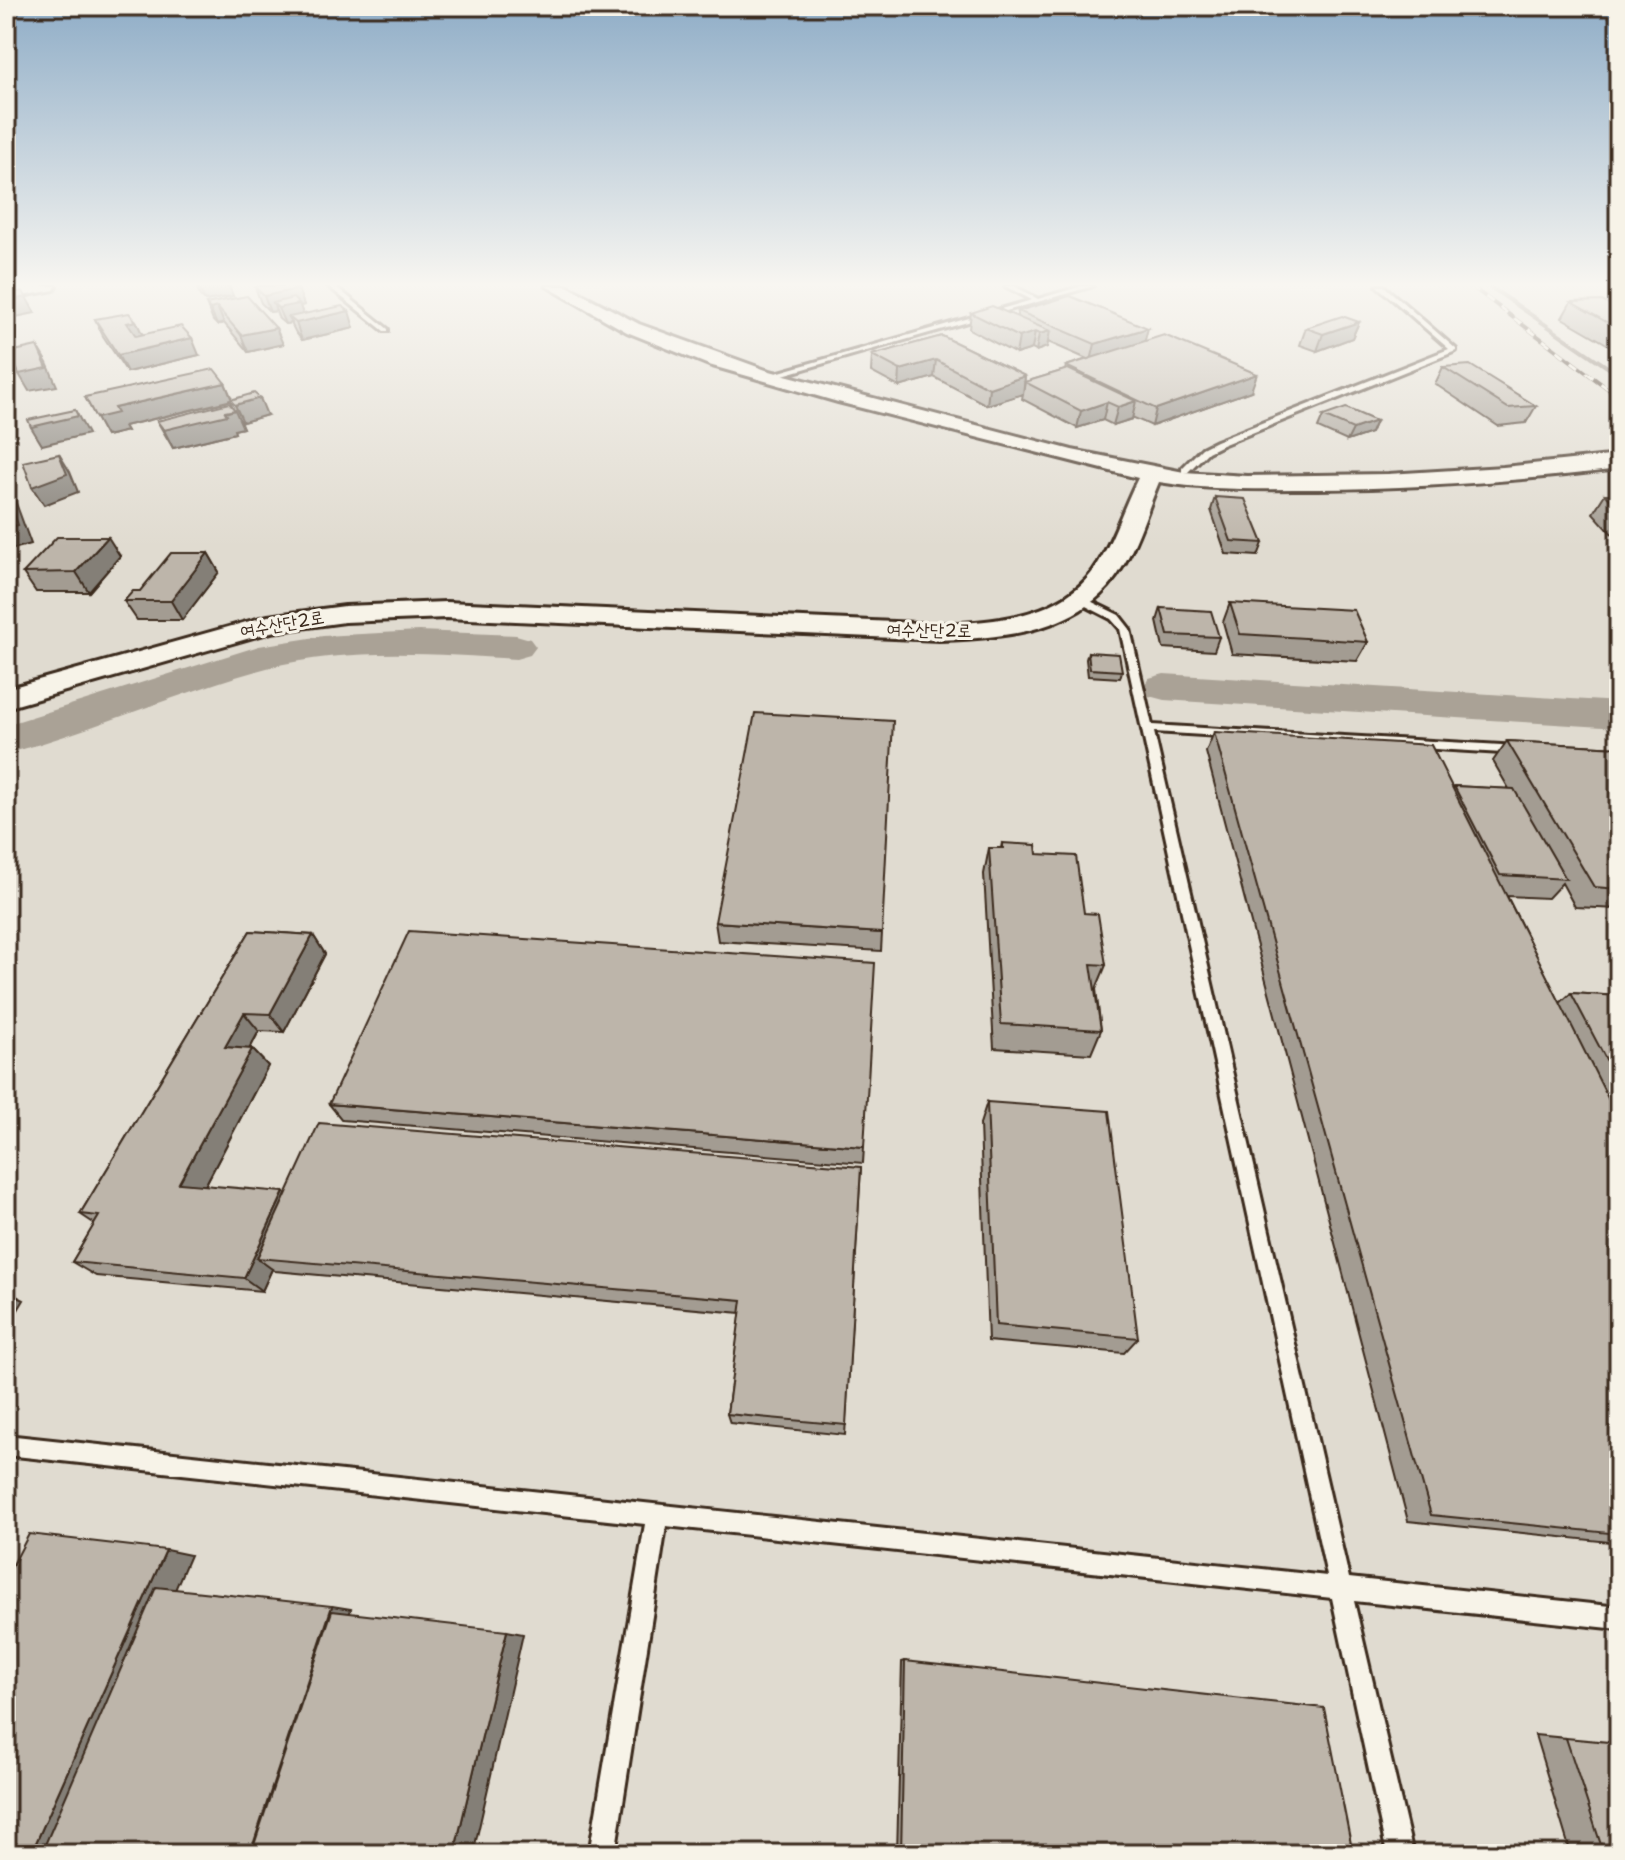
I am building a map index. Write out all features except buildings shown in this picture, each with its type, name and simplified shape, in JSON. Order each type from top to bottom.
[{"type":"street","points":[[754,373],[1038,447],[1185,479],[1249,482],[1439,479],[1619,462]]},
{"type":"street","points":[[1038,447],[1109,480],[1131,518]]},
{"type":"street","points":[[1152,472],[1434,471],[1619,452]]},
{"type":"street","name":"여수산단2로","points":[[6,699],[201,641],[268,624],[334,615],[446,610],[963,632],[1009,627],[1046,616],[1080,599],[1101,580],[1118,551],[1152,472]]},
{"type":"street","points":[[1118,551],[1131,542],[1168,501],[1196,490],[1249,482]]},
{"type":"lane","points":[[766,377],[781,373]]},
{"type":"lane","points":[[1185,470],[1194,458],[1212,447],[1397,373]]},
{"type":"lane","points":[[1080,599],[1122,623],[1400,1854]]},
{"type":"lane","points":[[1147,728],[1540,751]]},
{"type":"lane","points":[[6,1445],[1619,1618]]},
{"type":"lane","points":[[602,1854],[657,1515]]},
{"type":"shaded area","points":[[6,373],[1619,373],[1619,1854],[6,1854]]},
{"type":"waterway","points":[[6,740],[259,658],[291,652],[387,643],[516,647]]},
{"type":"waterway","points":[[1164,687],[1619,715]]},
{"type":"railway","points":[[1587,373],[1619,397]]}]
